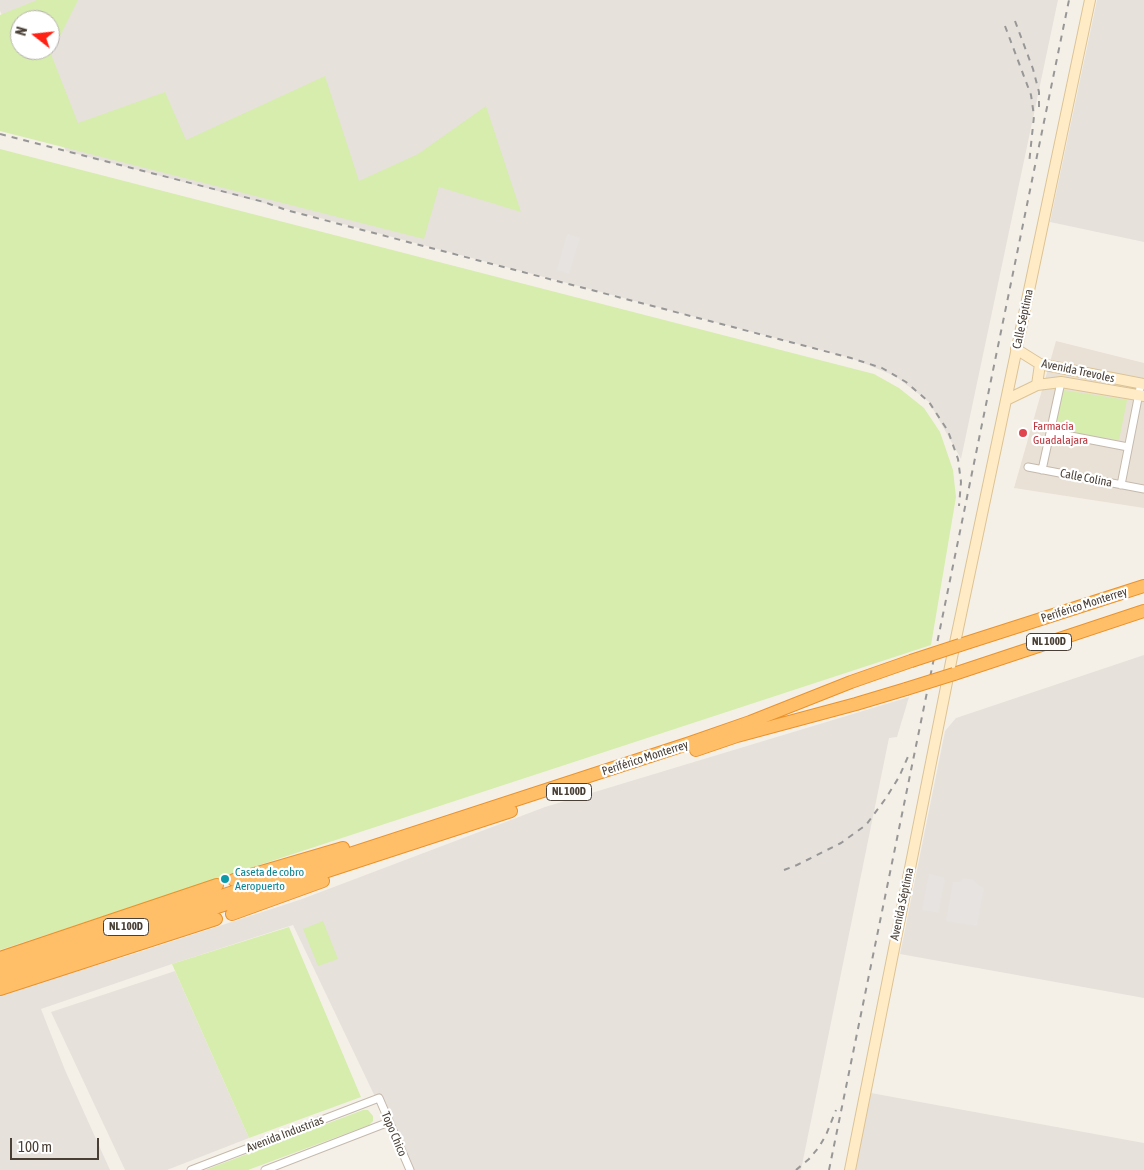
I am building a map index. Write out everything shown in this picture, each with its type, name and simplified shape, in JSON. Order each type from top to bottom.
[{"type":"highway","name":"Periférico Monterrey","points":[[0,978],[750,722],[958,642],[1144,586]]},
{"type":"highway","name":"Periférico Monterrey","points":[[0,968],[737,736],[906,689],[1144,611]]},
{"type":"highway","points":[[232,914],[379,860],[400,851],[411,839],[400,834],[371,840],[234,880]]},
{"type":"highway","points":[[0,958],[217,885]]},
{"type":"highway","points":[[0,988],[216,919]]},
{"type":"street","name":"Calle Séptima","points":[[958,642],[1016,349],[1090,0]]},
{"type":"street","name":"Avenida Trevoles","points":[[1016,349],[1040,364],[1143,384]]},
{"type":"street","points":[[1037,385],[1040,364]]},
{"type":"street","name":"Avenida Trevoles","points":[[1006,400],[1037,385],[1061,382],[1141,396]]},
{"type":"street","points":[[1042,470],[1061,382]]},
{"type":"street","points":[[1121,485],[1143,384]]},
{"type":"street","points":[[1050,432],[1128,447]]},
{"type":"street","name":"Calle Colina","points":[[1028,467],[1144,489]]},
{"type":"street","name":"Avenida Séptima","points":[[850,1170],[958,642]]},
{"type":"street","name":"Topo Chico","points":[[379,1098],[410,1170]]},
{"type":"street","name":"Avenida Industrias","points":[[191,1170],[379,1098]]},
{"type":"street","points":[[264,1170],[389,1122]]},
{"type":"shaded area","points":[[0,0],[1058,0],[961,459],[929,402],[895,376],[851,358],[66,151],[23,60],[60,60],[60,10],[10,10],[10,32],[0,11]]},
{"type":"shaded area","points":[[1097,0],[1144,0],[1144,242],[1050,222]]},
{"type":"shaded area","points":[[567,234],[580,238],[569,274],[557,270]]},
{"type":"shaded area","points":[[1056,341],[1144,363],[1144,508],[1014,488]]},
{"type":"shaded area","points":[[1144,655],[1144,998],[900,954],[945,731],[956,718]]},
{"type":"shaded area","points":[[909,697],[897,737],[889,738],[801,1170],[410,1170],[293,925],[41,1009],[65,1070],[110,1170],[0,1170],[0,994],[121,958],[302,899],[545,807]]},
{"type":"shaded area","points":[[929,874],[945,878],[938,913],[922,910]]},
{"type":"shaded area","points":[[964,878],[973,880],[984,888],[977,926],[946,921],[953,882],[959,882]]},
{"type":"shaded area","points":[[175,971],[249,1138],[167,1170],[125,1170],[51,1012]]},
{"type":"shaded area","points":[[871,1093],[1144,1143],[1144,1170],[855,1170]]},
{"type":"green space","points":[[37,0],[78,0],[60,36],[60,10],[12,10]]},
{"type":"green space","points":[[10,11],[10,60],[53,60],[78,123],[165,92],[186,140],[325,76],[359,181],[418,154],[486,106],[521,212],[439,187],[424,239],[0,131],[0,15]]},
{"type":"green space","points":[[0,149],[874,374],[899,388],[924,408],[940,432],[953,470],[956,497],[931,645],[0,950]]},
{"type":"green space","points":[[1063,390],[1127,400],[1119,440],[1055,429]]},
{"type":"green space","points":[[323,921],[338,959],[318,966],[303,929]]},
{"type":"green space","points":[[289,927],[361,1097],[249,1138],[172,964]]},
{"type":"green space","points":[[363,1110],[368,1110],[373,1116],[373,1121],[369,1125],[248,1170],[205,1170]]},
{"type":"railway","points":[[829,1170],[1069,0]]},
{"type":"railway","points":[[1015,21],[1033,69],[1039,92],[1039,108]]},
{"type":"railway","points":[[1005,26],[1031,95],[1034,116],[1029,164]]},
{"type":"railway","points":[[0,134],[264,202],[286,210],[851,358],[882,368],[906,382],[929,402],[948,431],[958,459],[961,482],[959,506]]},
{"type":"railway","points":[[784,870],[841,843],[866,825],[899,777],[910,752]]},
{"type":"railway","points":[[796,1170],[819,1147],[836,1110]]},
{"type":"place","name":"Farmacia Guadalajara","points":[[1023,433]]},
{"type":"place","name":"Caseta de cobro Aeropuerto","points":[[225,879]]}]
